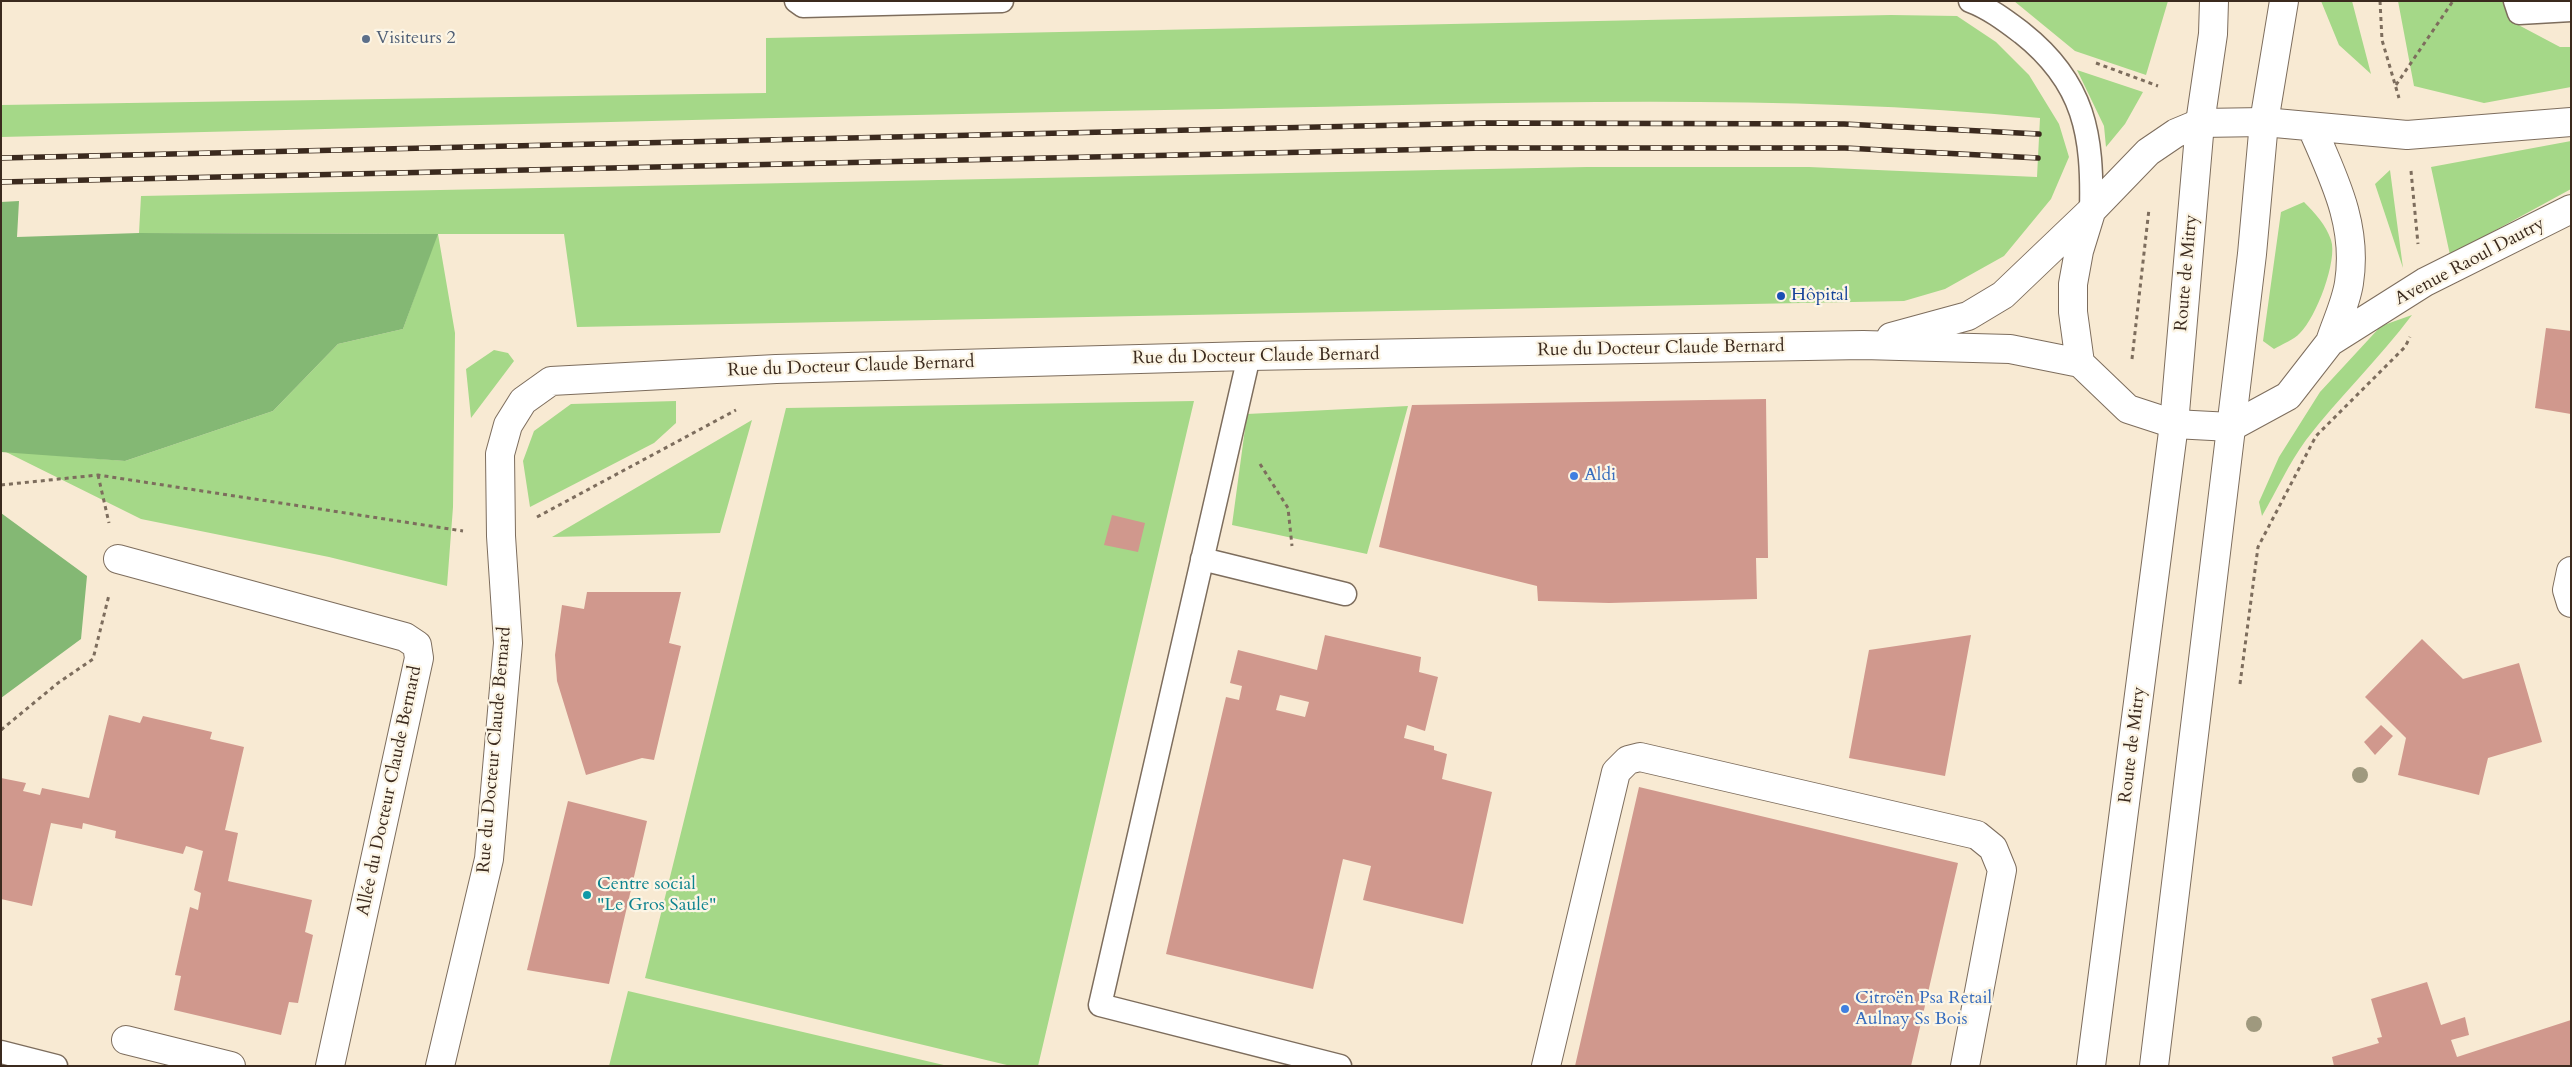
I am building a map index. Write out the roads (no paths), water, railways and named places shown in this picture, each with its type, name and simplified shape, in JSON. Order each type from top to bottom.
[{"type":"street","name":"Route de Mitry","points":[[2092,1066],[2174,424],[2200,123],[2213,34],[2214,1]]},
{"type":"street","points":[[2154,1066],[2252,254],[2264,122],[2284,1]]},
{"type":"street","points":[[2200,123],[2264,122],[2312,128],[2408,135],[2571,122]]},
{"type":"street","name":"Rue du Docteur Claude Bernard","points":[[1863,345],[1968,316],[2003,295],[2091,211],[2148,152],[2176,133],[2200,123]]},
{"type":"street","points":[[2312,128],[2343,202],[2350,230],[2349,284],[2330,342]]},
{"type":"street","name":"Avenue Raoul Dautry","points":[[2231,427],[2288,396],[2330,342],[2425,282],[2571,209]]},
{"type":"street","points":[[2091,211],[2079,251],[2073,284],[2073,312],[2080,363],[2128,409],[2174,424],[2231,427]]},
{"type":"street","name":"Rue du Docteur Claude Bernard","points":[[440,1066],[489,859],[508,643],[501,536],[500,454],[508,425],[523,400],[551,381],[776,369],[1249,356],[1863,345],[2010,349],[2080,363]]},
{"type":"street","name":"Allée du Docteur Claude Bernard","points":[[118,559],[406,637],[417,645],[419,658],[330,1066]]},
{"type":"street","points":[[2571,571],[2567,590],[2571,603]]},
{"type":"street","points":[[1546,1066],[1616,772],[1628,760],[1640,757],[1977,835],[1993,848],[2002,870],[1965,1066]]},
{"type":"street","points":[[126,1040],[231,1066]]},
{"type":"lane","points":[[796,1],[803,6],[1002,1]]},
{"type":"lane","points":[[1970,1],[1981,5],[2006,20],[2033,42],[2059,70],[2074,93],[2086,123],[2091,158],[2091,211]]},
{"type":"lane","points":[[2516,1],[2519,13],[2571,10]]},
{"type":"lane","points":[[1249,356],[1100,1005],[1340,1066]]},
{"type":"lane","points":[[1202,559],[1345,594]]},
{"type":"lane","points":[[1,1052],[56,1066]]},
{"type":"railway","points":[[1,158],[1488,123],[1844,124],[2039,134]]},
{"type":"railway","points":[[1,182],[1485,148],[1845,148],[2038,158]]},
{"type":"place","name":"Visiteurs 2","points":[[366,39]]},
{"type":"place","name":"Hôpital","points":[[1781,296]]},
{"type":"place","name":"Aldi","points":[[1574,476]]},
{"type":"place","name":"Centre social \"Le Gros Saule\"","points":[[587,895]]},
{"type":"place","name":"Citroën Psa Retail Aulnay Ss Bois","points":[[1845,1009]]}]
